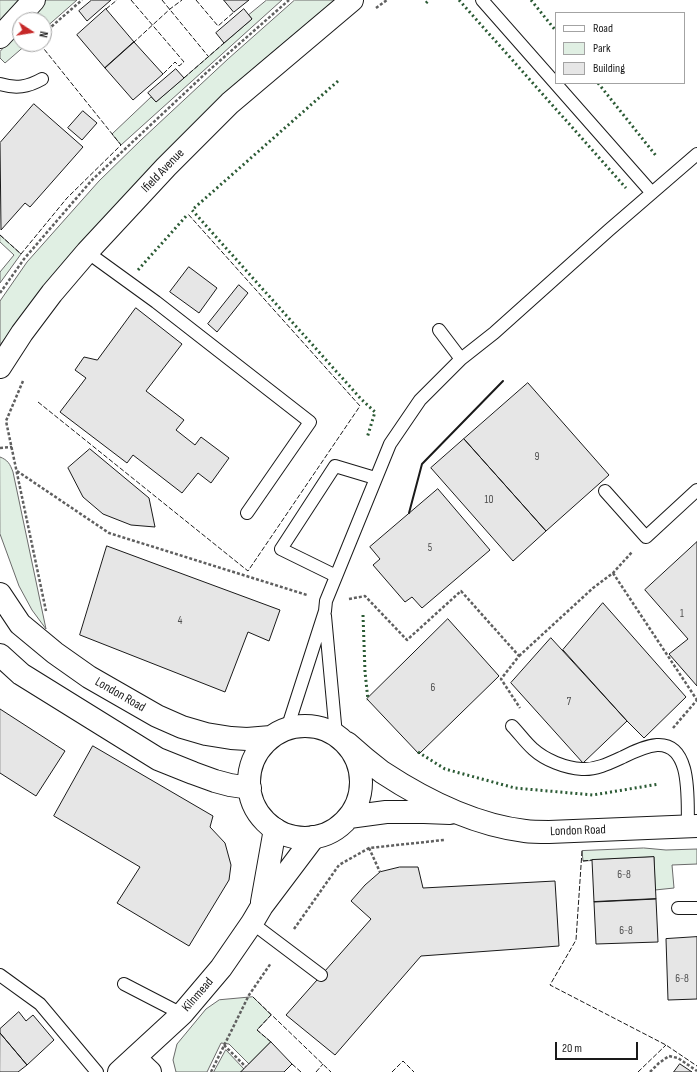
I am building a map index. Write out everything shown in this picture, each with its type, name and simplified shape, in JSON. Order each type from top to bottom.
[{"type":"main road","points":[[0,37],[34,0]]},
{"type":"main road","name":"Ifield Avenue","points":[[0,367],[22,333],[52,293],[87,252],[166,166],[230,104],[352,0]]},
{"type":"main road","name":"London Road","points":[[0,594],[20,624],[54,653],[89,677],[158,716],[182,727],[206,734],[247,739],[279,733]]},
{"type":"main road","points":[[0,654],[21,674],[158,759],[215,781],[250,788]]},
{"type":"main road","points":[[303,726],[318,727],[341,739],[354,754],[360,770],[361,786],[358,802],[349,817],[327,834],[301,838],[287,835],[275,829],[266,822],[258,812],[250,788],[252,764],[260,749],[279,733],[303,726]]},
{"type":"main road","name":"London Road","points":[[341,739],[382,771],[421,795],[488,824],[524,831],[549,832],[692,826]]},
{"type":"main road","name":"London Road","points":[[349,817],[386,812],[462,814]]},
{"type":"main road","name":"Kilnmead","points":[[257,914],[275,829]]},
{"type":"main road","name":"Kilnmead","points":[[119,1072],[143,1065],[182,1014],[221,968],[257,914],[314,837]]},
{"type":"lane","points":[[482,0],[555,83]]},
{"type":"lane","points":[[0,84],[19,87],[32,85],[42,79]]},
{"type":"lane","points":[[556,84],[652,193]]},
{"type":"lane","points":[[279,733],[336,576],[375,478],[390,444],[420,400],[461,359],[494,333],[697,154]]},
{"type":"lane","points":[[87,252],[156,302],[310,422],[247,513]]},
{"type":"lane","points":[[439,330],[461,359]]},
{"type":"lane","points":[[336,576],[281,549],[335,466],[375,478]]},
{"type":"lane","points":[[605,491],[646,537],[697,490]]},
{"type":"lane","points":[[325,606],[341,739]]},
{"type":"lane","points":[[512,726],[533,749],[548,759],[567,767],[584,770],[603,766],[646,747],[658,745],[671,748],[682,760],[687,783],[692,826]]},
{"type":"lane","points":[[678,908],[697,908]]},
{"type":"lane","points":[[257,914],[283,946],[321,975]]},
{"type":"lane","points":[[0,975],[40,1004],[97,1072]]},
{"type":"lane","points":[[124,984],[182,1014]]},
{"type":"path","points":[[52,26],[82,0]]},
{"type":"path","points":[[0,293],[24,259],[92,180],[206,73],[289,0]]},
{"type":"path","points":[[0,448],[12,447]]},
{"type":"path","points":[[16,470],[109,533],[325,606],[365,596],[407,640],[461,591],[519,656]]},
{"type":"path","points":[[512,726],[521,709],[502,680],[519,656],[593,588],[612,573],[646,537]]},
{"type":"path","points":[[612,573],[697,700],[658,745]]},
{"type":"path","points":[[211,1072],[249,995],[339,865],[369,848],[448,840]]},
{"type":"path","points":[[369,848],[380,872]]},
{"type":"path","points":[[224,1045],[246,1067]]},
{"type":"path","points":[[650,1072],[669,1056],[678,1058],[697,1071]]},
{"type":"green space","points":[[0,0],[24,0],[12,12],[0,27]]},
{"type":"green space","points":[[46,0],[77,0],[52,22],[52,12],[35,12]]},
{"type":"green space","points":[[267,0],[282,0],[121,145],[112,134],[151,97],[156,102],[252,19],[249,15]]},
{"type":"green space","points":[[295,0],[335,0],[260,63],[212,106],[40,292],[0,345],[0,301],[27,262],[99,181],[228,59]]},
{"type":"green space","points":[[12,38],[12,52],[18,52],[5,63],[0,58],[0,52]]},
{"type":"green space","points":[[0,235],[21,254],[0,283],[0,272],[14,255],[0,242]]},
{"type":"green space","points":[[0,457],[5,459],[13,472],[46,629],[32,610],[19,586],[0,534]]},
{"type":"green space","points":[[644,848],[666,850],[697,849],[697,864],[672,865],[674,888],[655,890],[654,857],[583,861],[582,851]]},
{"type":"green space","points":[[253,997],[271,1015],[257,1030],[271,1042],[249,1064],[229,1044],[221,1043],[207,1072],[176,1072],[173,1060],[177,1044],[206,1009],[219,1000]]},
{"type":"green space","points":[[226,1050],[244,1069],[241,1072],[214,1072]]},
{"type":"building","points":[[92,0],[111,0],[87,21],[79,11]]},
{"type":"building","points":[[224,0],[249,0],[234,12]]},
{"type":"building","points":[[106,9],[134,42],[105,68],[77,35]]},
{"type":"building","points":[[244,9],[252,19],[224,43],[216,33]]},
{"type":"building","points":[[134,42],[163,74],[133,100],[105,68]]},
{"type":"building","points":[[176,69],[184,78],[156,102],[148,93]]},
{"type":"building","points":[[34,104],[83,147],[30,207],[25,203],[1,230],[0,143]]},
{"type":"building","points":[[83,111],[97,123],[82,140],[68,128]]},
{"type":"building","points":[[189,267],[217,288],[199,313],[170,292]]},
{"type":"building","points":[[239,285],[248,293],[217,332],[208,324]]},
{"type":"building","points":[[136,308],[182,344],[146,391],[184,420],[176,430],[195,445],[201,437],[229,458],[211,483],[198,473],[182,493],[133,455],[127,463],[60,412],[86,378],[75,370],[84,357],[97,360]]},
{"type":"building","points":[[528,383],[609,475],[546,531],[464,439]]},
{"type":"building","points":[[464,439],[546,531],[513,561],[431,468]]},
{"type":"building","points":[[90,449],[149,498],[155,527],[131,525],[103,514],[83,497],[68,468]]},
{"type":"building","points":[[438,489],[490,550],[422,608],[412,597],[405,602],[373,565],[380,559],[370,547]]},
{"type":"building","points":[[697,542],[697,686],[669,654],[688,639],[645,590]]},
{"type":"building","points":[[107,546],[280,610],[269,641],[248,632],[225,692],[80,635]]},
{"type":"building","points":[[603,603],[686,697],[644,738],[563,650]]},
{"type":"building","points":[[448,619],[499,676],[419,754],[367,699]]},
{"type":"building","points":[[551,638],[627,721],[583,763],[511,683]]},
{"type":"building","points":[[0,709],[65,751],[36,796],[0,773]]},
{"type":"building","points":[[93,746],[213,816],[210,827],[225,843],[231,865],[229,880],[189,946],[117,903],[140,867],[54,816]]},
{"type":"building","points":[[654,857],[656,899],[594,902],[592,860]]},
{"type":"building","points":[[400,867],[418,867],[423,888],[555,881],[559,946],[421,956],[335,1055],[286,1015],[371,919],[351,901],[365,885],[380,872]]},
{"type":"building","points":[[656,899],[658,942],[596,944],[594,902]]},
{"type":"building","points":[[697,937],[697,999],[668,1000],[666,939]]},
{"type":"building","points":[[19,1012],[26,1021],[33,1015],[54,1040],[27,1065],[0,1033],[0,1029]]},
{"type":"building","points":[[0,1033],[27,1065],[18,1072],[0,1072]]},
{"type":"building","points":[[271,1042],[292,1064],[284,1072],[241,1072]]},
{"type":"building","points":[[680,1064],[692,1072],[674,1072]]},
{"type":"hedge","points":[[426,3],[429,0]]},
{"type":"hedge","points":[[459,0],[626,188]]},
{"type":"hedge","points":[[531,0],[555,30]]},
{"type":"hedge","points":[[338,81],[192,210],[361,399],[375,412],[367,438]]},
{"type":"hedge","points":[[599,84],[657,157]]},
{"type":"hedge","points":[[138,270],[188,214]]},
{"type":"hedge","points":[[363,615],[365,672],[368,700]]},
{"type":"hedge","points":[[418,752],[445,769],[515,788],[593,795],[659,784]]},
{"type":"fence","points":[[106,9],[117,0]]},
{"type":"fence","points":[[131,0],[184,62],[179,66],[175,62],[163,74]]},
{"type":"fence","points":[[162,0],[208,56]]},
{"type":"fence","points":[[133,43],[182,0]]},
{"type":"fence","points":[[196,0],[218,26],[234,12]]},
{"type":"fence","points":[[184,78],[224,43]]},
{"type":"fence","points":[[0,235],[21,254],[67,198],[121,145],[46,52]]},
{"type":"fence","points":[[38,402],[248,571],[360,406],[188,214]]},
{"type":"fence","points":[[582,851],[576,940],[550,985],[666,1045],[697,1066]]},
{"type":"fence","points":[[583,861],[592,860]]},
{"type":"fence","points":[[253,997],[331,1072]]},
{"type":"fence","points":[[271,1015],[257,1030],[271,1042]]},
{"type":"fence","points":[[638,1072],[666,1045]]},
{"type":"fence","points":[[392,1072],[403,1061],[414,1072]]},
{"type":"fence","points":[[292,1064],[301,1072]]},
{"type":"fence","points":[[316,1072],[323,1064]]},
{"type":"wall","points":[[409,513],[422,464],[503,381]]}]
